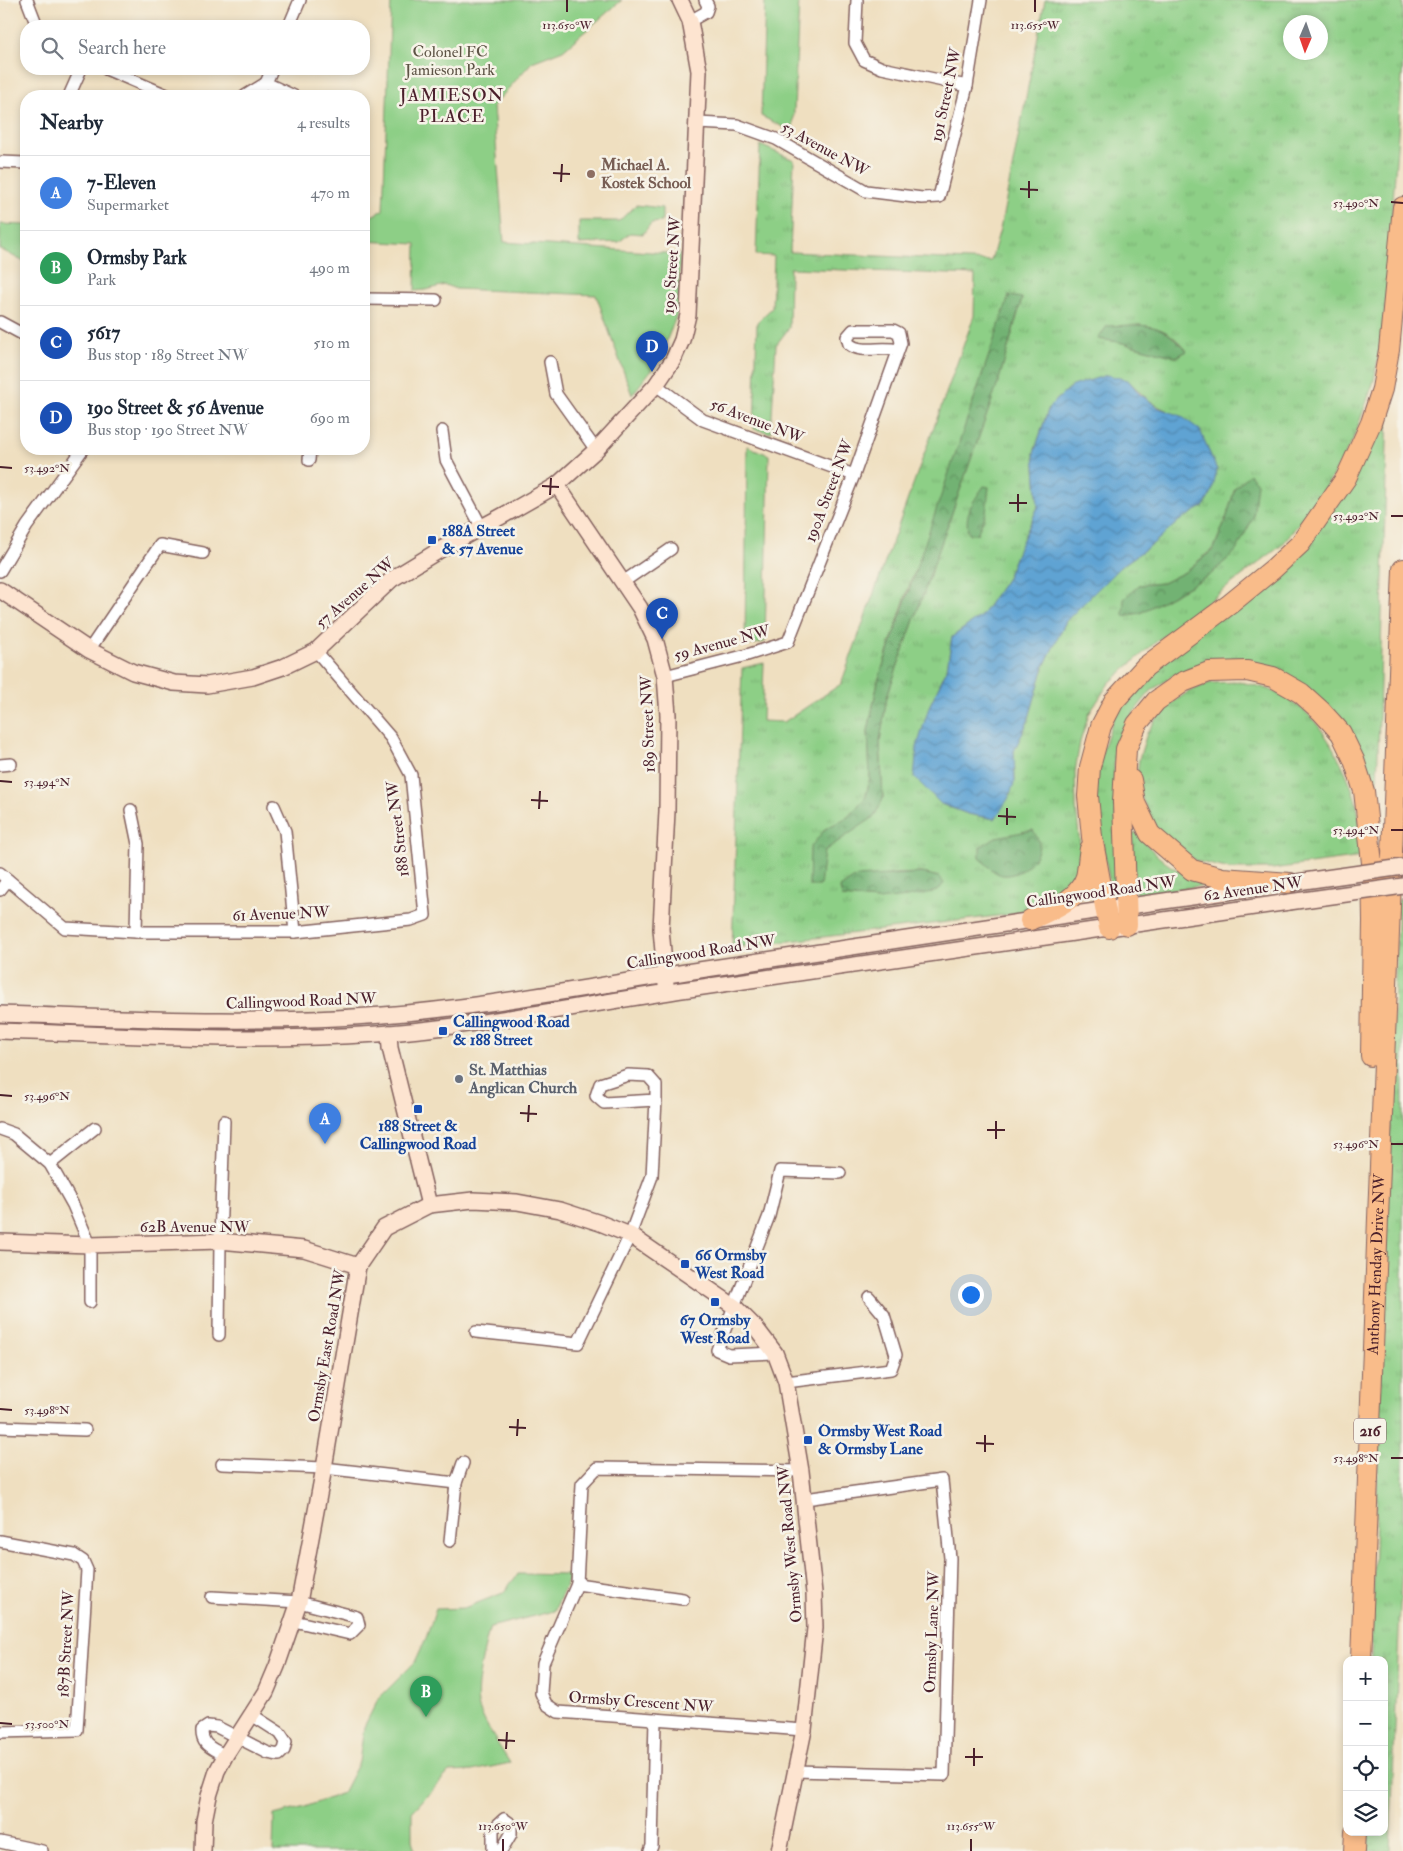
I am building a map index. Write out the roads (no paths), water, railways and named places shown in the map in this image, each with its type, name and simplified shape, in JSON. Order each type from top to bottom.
[{"type":"highway","points":[[1117,917],[1092,837],[1088,796],[1090,767],[1101,726],[1114,701],[1145,667],[1237,598],[1300,544],[1346,478],[1371,423],[1382,389],[1389,350],[1403,207]]},
{"type":"highway","name":"Anthony Henday Drive NW","points":[[1361,1656],[1403,569]]},
{"type":"highway","points":[[1117,917],[1126,748],[1137,724],[1156,701],[1183,682],[1209,672],[1246,671],[1273,677],[1301,693],[1321,711],[1341,733],[1354,760],[1364,791],[1372,863],[1373,921],[1369,1118],[1378,1203]]},
{"type":"highway","points":[[1126,748],[1135,803],[1150,834],[1167,850],[1192,870],[1290,892]]},
{"type":"highway","points":[[1030,920],[1063,904],[1074,896],[1086,878],[1092,837]]},
{"type":"highway","points":[[1354,1851],[1355,1836]]},
{"type":"street","points":[[27,0],[35,20]]},
{"type":"street","points":[[292,20],[300,0]]},
{"type":"street","name":"190 Street NW","points":[[656,385],[682,340],[688,315],[699,71],[690,21],[680,0]]},
{"type":"street","points":[[690,21],[706,12],[708,6],[705,0]]},
{"type":"street","points":[[857,0],[855,43],[864,60],[882,68],[967,86]]},
{"type":"street","name":"191 Street NW","points":[[939,197],[967,86],[981,0]]},
{"type":"street","points":[[72,90],[78,75]]},
{"type":"street","points":[[120,75],[154,90]]},
{"type":"street","points":[[255,90],[266,83],[269,75]]},
{"type":"street","points":[[266,83],[281,90]]},
{"type":"street","name":"53 Avenue NW","points":[[697,122],[737,125],[776,139],[866,191],[922,198],[939,197]]},
{"type":"street","points":[[0,162],[20,163]]},
{"type":"street","points":[[370,299],[436,300]]},
{"type":"street","points":[[1,326],[20,334]]},
{"type":"street","name":"190A Street NW","points":[[788,642],[854,475],[886,387],[896,350]]},
{"type":"street","points":[[550,362],[556,394],[596,450]]},
{"type":"street","name":"57 Avenue NW","points":[[0,590],[89,650],[133,672],[174,683],[208,685],[253,677],[283,667],[316,651],[392,579],[443,548],[557,485],[596,450],[656,385]]},
{"type":"street","name":"56 Avenue NW","points":[[656,385],[703,420],[854,475]]},
{"type":"street","points":[[442,432],[446,460],[482,528]]},
{"type":"street","points":[[0,571],[27,526],[78,455]]},
{"type":"street","name":"189 Street NW","points":[[557,485],[640,608],[655,639],[666,676],[668,715],[667,811],[661,929],[667,992]]},
{"type":"street","points":[[89,650],[160,545],[203,553]]},
{"type":"street","points":[[623,582],[671,550]]},
{"type":"street","name":"59 Avenue NW","points":[[666,676],[747,655],[788,642]]},
{"type":"street","name":"188 Street NW","points":[[316,651],[391,738],[410,775],[425,915]]},
{"type":"street","points":[[274,806],[285,831],[295,932]]},
{"type":"street","points":[[131,810],[138,844],[136,932]]},
{"type":"street","name":"Callingwood Road NW","points":[[0,1031],[229,1039],[323,1037],[389,1033],[487,1022],[1117,917],[1290,892],[1403,867]]},
{"type":"street","name":"61 Avenue NW","points":[[0,890],[4,876],[65,928],[136,932],[295,932],[411,920],[425,915]]},
{"type":"street","name":"62 Avenue NW","points":[[1290,892],[1403,886]]},
{"type":"street","name":"Callingwood Road NW","points":[[0,1014],[219,1021],[302,1020],[386,1015],[487,1003],[1030,920],[1117,917]]},
{"type":"street","points":[[386,1015],[390,1048],[429,1205]]},
{"type":"street","points":[[476,1332],[578,1343],[630,1235],[652,1176],[656,1100],[656,1085],[648,1076],[628,1075],[600,1084],[596,1096],[604,1103],[656,1100]]},
{"type":"street","points":[[219,1335],[224,1121]]},
{"type":"street","points":[[50,1164],[95,1128]]},
{"type":"street","points":[[0,1129],[14,1134],[50,1164],[73,1204],[90,1245],[90,1302]]},
{"type":"street","points":[[775,1353],[729,1355],[718,1350],[769,1216],[780,1170],[840,1173]]},
{"type":"street","name":"Ormsby West Road NW","points":[[429,1205],[473,1200],[517,1202],[560,1210],[630,1235],[735,1307],[756,1328],[775,1353],[786,1382],[801,1471],[814,1593],[815,1628],[804,1730],[779,1851]]},
{"type":"street","name":"Ormsby East Road NW","points":[[203,1851],[204,1821],[217,1771],[266,1692],[294,1621],[324,1468],[358,1266],[384,1228],[429,1205]]},
{"type":"street","name":"62B Avenue NW","points":[[0,1242],[90,1245],[220,1241],[304,1249],[358,1266]]},
{"type":"street","points":[[786,1382],[891,1369],[896,1355],[884,1315],[870,1297]]},
{"type":"street","points":[[0,1427],[85,1430]]},
{"type":"street","points":[[450,1540],[456,1483],[463,1462]]},
{"type":"street","points":[[222,1464],[324,1468],[456,1483]]},
{"type":"street","name":"Ormsby Crescent NW","points":[[801,1471],[596,1468],[582,1484],[577,1584],[543,1663],[540,1693],[546,1704],[558,1712],[804,1730]]},
{"type":"street","name":"Ormsby Lane NW","points":[[795,1771],[944,1775],[950,1558],[942,1480],[805,1499]]},
{"type":"street","name":"187B Street NW","points":[[0,1541],[74,1555],[83,1560],[86,1570],[77,1730],[0,1732]]},
{"type":"street","points":[[577,1584],[683,1599]]},
{"type":"street","points":[[212,1597],[299,1602],[346,1613],[357,1618],[358,1625],[356,1630],[350,1634],[294,1621]]},
{"type":"street","points":[[225,1756],[206,1744],[202,1738],[202,1730],[208,1726],[217,1726],[268,1753],[279,1755],[284,1750],[286,1742],[280,1734],[252,1715]]},
{"type":"street","points":[[650,1851],[652,1846],[655,1719]]},
{"type":"street","points":[[493,1851],[493,1829],[504,1820],[511,1824],[511,1834],[500,1851]]},
{"type":"street","points":[[0,1842],[42,1851]]},
{"type":"water","points":[[1107,375],[1128,380],[1140,394],[1159,408],[1181,416],[1200,430],[1217,470],[1212,492],[1204,506],[1179,521],[1154,543],[1120,567],[1066,621],[1044,666],[1028,721],[1014,751],[1015,781],[1008,799],[995,819],[968,814],[941,804],[914,777],[917,747],[929,707],[947,669],[952,637],[982,615],[1007,578],[1038,507],[1034,453],[1049,407],[1072,386]]},
{"type":"place","name":"Michael A. Kostek School","points":[[591,174]]},
{"type":"place","name":"190 Street & 56 Avenue","points":[[652,372]]},
{"type":"place","name":"188A Street & 57 Avenue","points":[[432,540]]},
{"type":"place","name":"5617","points":[[662,639]]},
{"type":"place","name":"Callingwood Road & 188 Street","points":[[443,1031]]},
{"type":"place","name":"St. Matthias Anglican Church","points":[[459,1079]]},
{"type":"place","name":"188 Street & Callingwood Road","points":[[418,1109]]},
{"type":"place","name":"7-Eleven","points":[[325,1144]]},
{"type":"place","name":"66 Ormsby West Road","points":[[685,1264]]},
{"type":"place","name":"67 Ormsby West Road","points":[[715,1302]]},
{"type":"place","name":"Ormsby West Road & Ormsby Lane","points":[[808,1440]]},
{"type":"place","name":"Ormsby Park","points":[[426,1717]]},
{"type":"district","name":"JAMIESON PLACE","points":[[452,105]]},
{"type":"park label","name":"Colonel FC Jamieson Park","points":[[450,61]]}]
